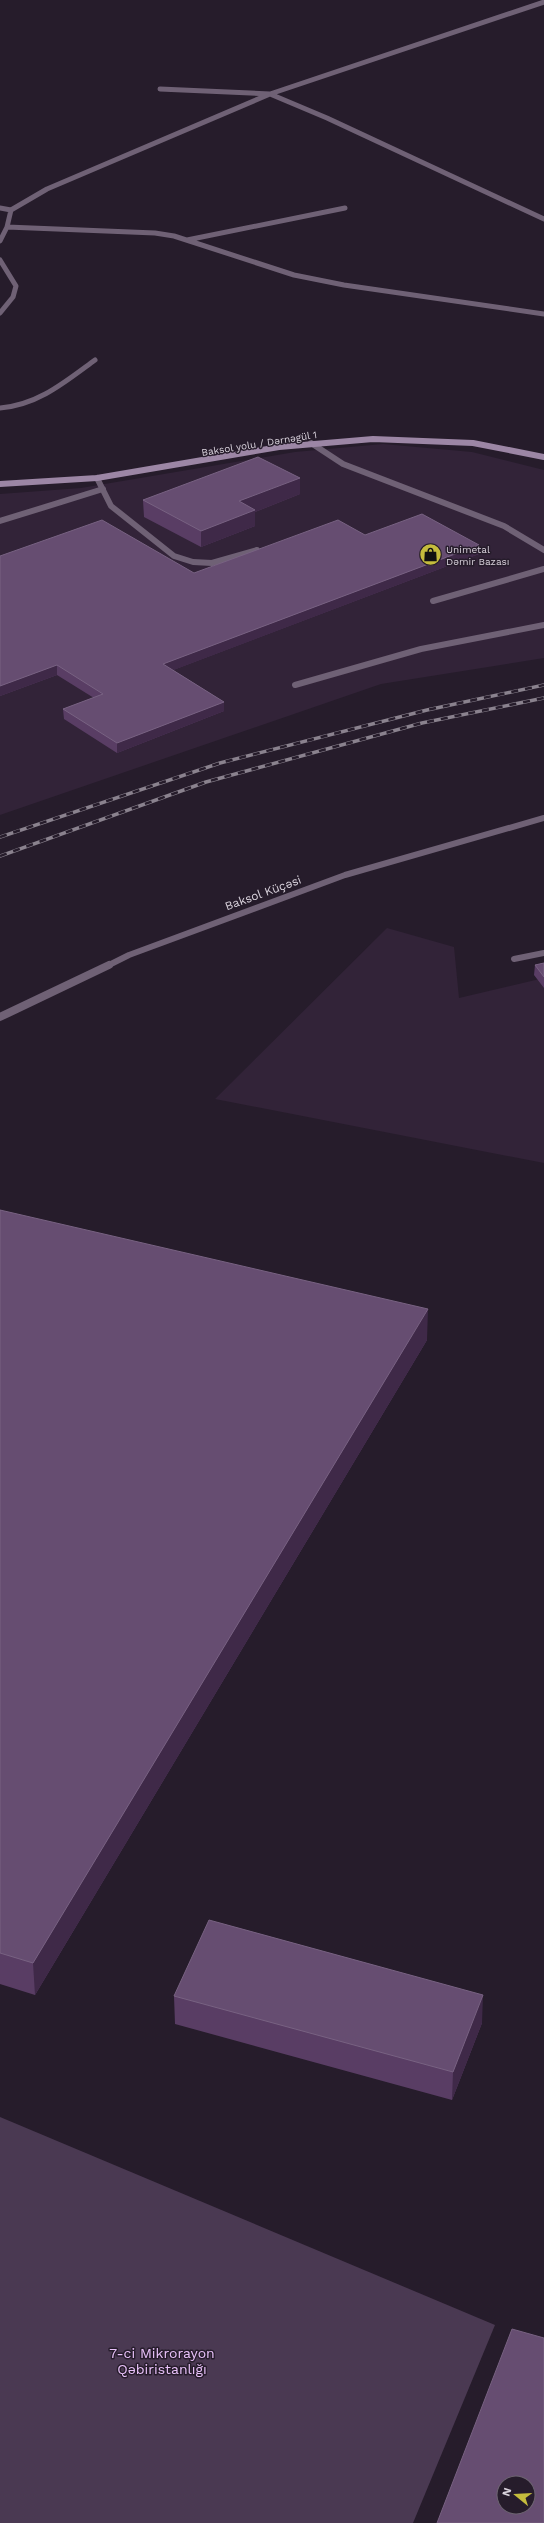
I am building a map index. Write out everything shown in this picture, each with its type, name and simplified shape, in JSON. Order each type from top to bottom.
[{"type":"main road","name":"Baksol yolu / Dərnəgül 1","points":[[0,484],[97,478],[311,443],[373,438],[436,440],[501,447],[544,457]]},
{"type":"street","points":[[0,208],[11,210],[47,189],[270,94],[544,2]]},
{"type":"street","points":[[160,89],[270,94],[341,124],[544,219]]},
{"type":"street","points":[[186,240],[344,208]]},
{"type":"street","points":[[0,241],[7,227],[11,210]]},
{"type":"street","points":[[7,227],[155,233],[186,240],[294,275],[344,285],[544,314]]},
{"type":"street","points":[[0,260],[14,276],[17,287],[12,299],[0,313]]},
{"type":"street","points":[[0,408],[9,408],[40,398],[95,360]]},
{"type":"street","points":[[311,443],[343,464],[504,526],[544,550]]},
{"type":"street","points":[[97,478],[111,506],[119,514],[174,556],[193,562],[212,563],[257,550]]},
{"type":"street","points":[[0,521],[103,489]]},
{"type":"street","points":[[433,601],[544,569]]},
{"type":"street","points":[[295,685],[421,650],[544,625]]},
{"type":"street","name":"Baksol Küçəsi","points":[[0,1017],[129,955],[345,874],[544,818]]},
{"type":"street","points":[[514,959],[544,952]]},
{"type":"shaded area","points":[[383,444],[472,452],[544,470],[544,658],[381,684],[0,815],[0,494],[81,488],[295,452]]},
{"type":"shaded area","points":[[387,928],[454,947],[459,998],[544,978],[544,1163],[215,1099]]},
{"type":"green space","name":"7-ci Mikrorayon Qəbiristanlığı","points":[[0,2117],[495,2325],[413,2523],[0,2523]]},
{"type":"building","points":[[258,457],[300,478],[239,501],[255,510],[201,531],[143,500]]},
{"type":"building","points":[[422,514],[479,545],[163,664],[224,702],[117,743],[63,709],[103,694],[57,665],[0,686],[0,556],[102,520],[194,573],[338,520],[365,535]]},
{"type":"building","points":[[544,963],[544,977],[535,965]]},
{"type":"building","points":[[0,1210],[428,1309],[33,1963],[0,1953]]},
{"type":"building","points":[[209,1920],[483,1995],[453,2072],[174,1996]]},
{"type":"building","points":[[512,2329],[544,2338],[544,2523],[437,2523]]},
{"type":"railway","points":[[0,837],[220,763],[427,710],[544,685]]},
{"type":"railway","points":[[0,856],[206,782],[422,723],[544,698]]},
{"type":"place","name":"Unimetal Dəmir Bazası","points":[[431,555]]}]
